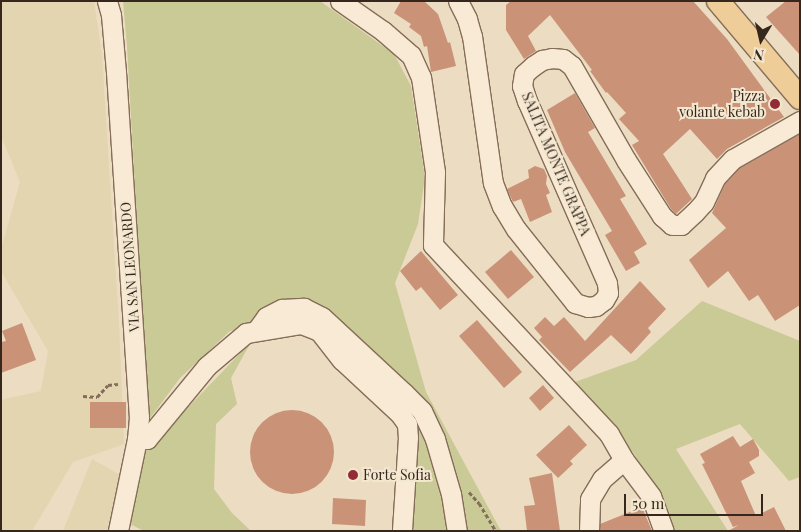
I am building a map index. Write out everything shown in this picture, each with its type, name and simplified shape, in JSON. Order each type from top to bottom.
[{"type":"main road","points":[[718,1],[800,98]]},
{"type":"street","name":"VIA SAN LEONARDO","points":[[107,1],[111,15],[116,72],[139,417],[137,439],[118,531]]},
{"type":"street","points":[[340,1],[383,31],[411,55],[422,77],[435,172],[433,245],[609,434],[624,460],[651,496],[664,531]]},
{"type":"street","name":"SALITA MONTE GRAPPA","points":[[458,1],[467,19],[472,36],[492,175],[502,206],[516,229],[575,303],[588,307],[596,306],[604,300],[608,293],[607,283],[522,86],[524,74],[533,66],[542,60],[552,58],[563,59],[572,66],[626,160],[662,216],[672,225],[681,225],[695,212],[704,202],[715,178],[732,159],[800,121]]},
{"type":"street","points":[[256,331],[266,316],[282,309],[304,308],[322,317],[404,393],[422,411],[435,438],[452,494],[457,531]]},
{"type":"street","points":[[137,439],[147,438],[207,366],[246,333],[301,324],[319,331],[342,360],[400,414],[407,424],[408,438],[402,531]]},
{"type":"street","points":[[589,531],[590,499],[602,479],[624,460]]},
{"type":"path","points":[[83,396],[97,397],[108,384],[118,384]]},
{"type":"shaded area","points":[[1,1],[94,1],[102,56],[119,323],[124,444],[73,462],[32,531],[1,531],[1,400],[41,391],[48,351],[1,271],[1,249],[20,182],[1,136]]},
{"type":"shaded area","points":[[92,459],[125,478],[114,531],[63,531]]},
{"type":"green space","points":[[123,1],[320,1],[394,54],[411,86],[425,177],[418,224],[395,283],[426,392],[501,531],[407,531],[415,435],[315,323],[265,324],[230,331],[180,378],[145,425],[146,387]]},
{"type":"green space","points":[[702,301],[800,341],[800,477],[789,481],[740,424],[676,449],[728,531],[671,531],[635,455],[575,382],[636,360]]},
{"type":"green space","points":[[251,342],[231,378],[237,404],[216,424],[214,489],[232,513],[251,531],[144,531],[128,523],[145,452]]},
{"type":"building","points":[[401,1],[424,1],[438,14],[448,43],[450,42],[456,66],[431,72],[427,46],[424,47],[421,36],[409,27],[411,24],[394,13]]},
{"type":"building","points":[[511,1],[693,1],[727,39],[784,117],[727,149],[717,159],[690,129],[663,154],[692,199],[676,214],[671,209],[632,145],[639,141],[619,119],[626,113],[606,93],[590,71],[592,70],[550,15],[528,36],[536,51],[524,59],[506,30],[506,5]]},
{"type":"building","points":[[786,1],[800,1],[800,55],[766,17]]},
{"type":"building","points":[[575,93],[595,128],[588,132],[626,196],[620,199],[647,244],[634,252],[640,263],[626,271],[605,235],[612,231],[565,152],[547,110]]},
{"type":"building","points":[[800,134],[800,305],[775,321],[758,295],[749,301],[728,271],[708,288],[689,260],[726,228],[712,213],[725,184],[740,168]]},
{"type":"building","points":[[535,166],[544,169],[547,176],[546,184],[550,193],[546,195],[552,212],[530,222],[521,199],[513,202],[507,189],[529,178],[528,170]]},
{"type":"building","points":[[511,250],[534,277],[508,299],[485,272]]},
{"type":"building","points":[[421,251],[458,295],[440,310],[421,287],[416,291],[400,271]]},
{"type":"building","points":[[640,281],[666,309],[648,328],[651,332],[631,354],[611,335],[570,372],[539,340],[542,337],[534,328],[545,317],[554,326],[564,317],[585,341]]},
{"type":"building","points":[[477,320],[522,372],[504,388],[459,336]]},
{"type":"building","points":[[22,323],[36,360],[1,373],[1,342],[6,341],[2,331]]},
{"type":"building","points":[[543,385],[554,398],[540,411],[529,398]]},
{"type":"building","points":[[90,402],[126,402],[126,428],[90,428]]},
{"type":"building","points":[[292,410],[308,413],[322,422],[331,436],[334,452],[331,468],[322,482],[308,491],[292,494],[276,491],[262,482],[253,468],[250,452],[253,436],[262,422],[276,413]]},
{"type":"building","points":[[569,425],[587,445],[570,461],[573,464],[558,478],[536,455]]},
{"type":"building","points":[[733,436],[740,447],[753,439],[759,450],[759,456],[749,462],[755,473],[741,481],[756,516],[774,507],[786,531],[728,531],[739,525],[733,527],[702,464],[705,463],[700,454]]},
{"type":"building","points":[[552,473],[560,531],[527,531],[524,506],[535,505],[529,478]]},
{"type":"building","points":[[333,498],[366,500],[365,526],[332,524]]},
{"type":"building","points":[[642,507],[652,531],[600,531],[600,524]]},
{"type":"place","name":"Pizza volante kebab","points":[[775,104]]},
{"type":"place","name":"Forte Sofia","points":[[353,475]]}]
